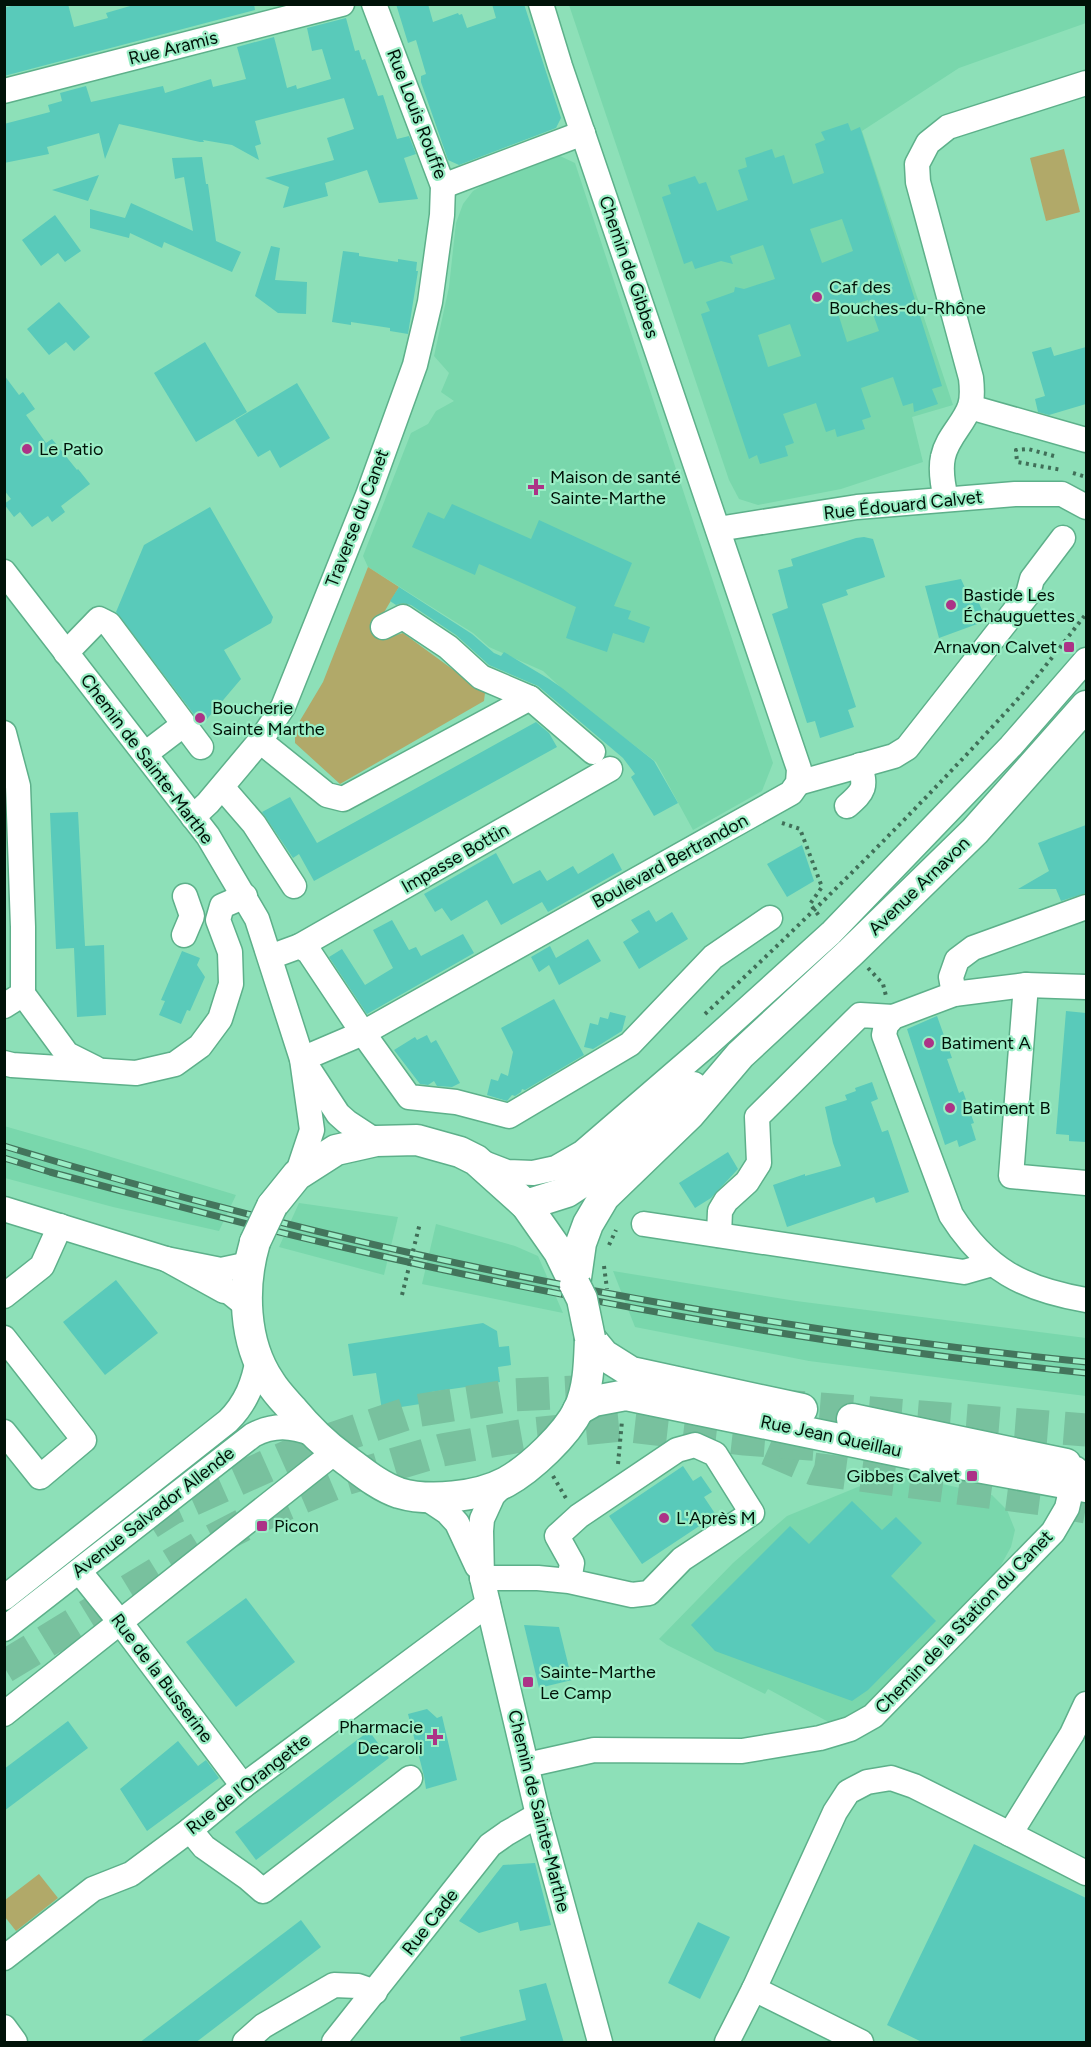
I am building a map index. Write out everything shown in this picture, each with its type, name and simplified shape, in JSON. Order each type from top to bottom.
[{"type":"main road","name":"Avenue Arnavon","points":[[590,1338],[582,1299],[575,1284],[570,1248],[604,1197],[689,1115],[841,942],[975,831],[1086,706]]},
{"type":"main road","name":"Avenue Arnavon","points":[[526,1205],[567,1192],[593,1175],[678,1098],[740,1055]]},
{"type":"main road","points":[[570,1248],[476,1160],[460,1152],[417,1140],[376,1141],[336,1150],[297,1175],[272,1206],[252,1253],[248,1307],[250,1333],[258,1359],[269,1382],[324,1443],[374,1481],[399,1493],[426,1498],[469,1495],[505,1483],[532,1463],[559,1437],[578,1410],[589,1378],[590,1338]]},
{"type":"main road","name":"Rue Jean Queillau","points":[[590,1338],[604,1355],[631,1372],[1080,1476]]},
{"type":"main road","name":"Rue Jean Queillau","points":[[578,1410],[594,1401],[626,1395],[961,1464],[1080,1476]]},
{"type":"street","name":"Rue Aramis","points":[[4,91],[342,4]]},
{"type":"street","name":"Rue Louis Rouffe","points":[[374,4],[443,186],[583,133]]},
{"type":"street","name":"Chemin de Gibbes","points":[[541,4],[718,529]]},
{"type":"street","points":[[946,499],[942,483],[943,457],[952,435],[970,407],[971,378],[918,182],[917,164],[928,143],[948,127],[1086,83]]},
{"type":"street","name":"Traverse du Canet","points":[[193,816],[261,741],[283,707],[368,495],[415,365],[430,302],[442,215],[443,186]]},
{"type":"street","points":[[970,407],[1086,440]]},
{"type":"street","name":"Rue Édouard Calvet","points":[[718,529],[857,507],[1015,494],[1062,494],[1086,507]]},
{"type":"street","points":[[718,529],[799,769],[798,783],[894,756],[907,748],[1028,594],[1032,579],[1063,537]]},
{"type":"street","name":"Chemin de Sainte-Marthe","points":[[4,572],[208,836],[257,919],[302,1059],[312,1130],[297,1175]]},
{"type":"street","points":[[383,627],[403,617],[448,647],[481,677],[530,698],[592,752]]},
{"type":"street","points":[[66,653],[99,619],[109,624],[201,747]]},
{"type":"street","points":[[476,1160],[507,1172],[533,1173],[556,1168],[582,1153],[705,1047],[841,942],[1086,660]]},
{"type":"street","points":[[261,741],[327,795],[343,800],[530,698]]},
{"type":"street","points":[[145,754],[183,725]]},
{"type":"street","points":[[4,733],[18,786],[23,927],[14,1000],[67,1054],[103,1072]]},
{"type":"street","points":[[848,806],[862,792],[864,783],[860,765]]},
{"type":"street","name":"Impasse Bottin","points":[[300,946],[610,769]]},
{"type":"street","name":"Boulevard Bertrandon","points":[[302,1059],[363,1033],[791,793],[798,783]]},
{"type":"street","points":[[222,786],[254,824],[294,886]]},
{"type":"street","points":[[187,916],[245,897]]},
{"type":"street","points":[[4,1063],[136,1073],[176,1064],[200,1046],[220,1019],[231,984],[230,952],[218,920],[222,906]]},
{"type":"street","points":[[954,994],[951,977],[957,960],[973,948],[1086,907]]},
{"type":"street","points":[[270,957],[300,946],[309,951],[409,1097],[456,1102],[509,1116],[630,1044],[713,957],[770,918]]},
{"type":"street","points":[[1026,985],[1011,1176],[1086,1183]]},
{"type":"street","points":[[719,1235],[720,1211],[726,1201],[747,1182],[759,1163],[757,1117],[860,1015],[892,1017],[954,994],[1026,985],[1086,987]]},
{"type":"street","points":[[892,1017],[886,1025],[884,1035],[951,1215],[962,1232],[992,1264],[1020,1281],[1066,1297],[1086,1300]]},
{"type":"street","points":[[604,1197],[618,1175],[678,1098],[705,1047]]},
{"type":"street","name":"Chemin de Sainte-Marthe","points":[[302,1059],[338,1114],[376,1141]]},
{"type":"street","points":[[4,1209],[166,1259],[221,1270],[252,1253]]},
{"type":"street","points":[[644,1224],[964,1272],[992,1264]]},
{"type":"street","points":[[4,1296],[42,1266],[60,1226]]},
{"type":"street","points":[[166,1259],[224,1291],[228,1291],[248,1307]]},
{"type":"street","points":[[4,1338],[84,1440],[40,1476],[4,1431]]},
{"type":"street","name":"Avenue Salvador Allende","points":[[4,1598],[228,1421],[239,1410],[254,1380],[258,1359]]},
{"type":"street","name":"Avenue Salvador Allende","points":[[4,1629],[259,1431],[290,1426],[324,1443]]},
{"type":"street","points":[[4,1714],[120,1622],[324,1443]]},
{"type":"street","points":[[482,1578],[538,1578],[569,1581],[632,1596],[649,1593],[682,1559],[752,1513],[716,1454],[695,1445],[677,1450],[579,1516],[557,1536],[572,1563],[569,1581]]},
{"type":"street","name":"Chemin de la Station du Canet","points":[[527,1766],[594,1750],[742,1751],[820,1738],[850,1729],[873,1716],[1053,1532],[1067,1508],[1080,1476]]},
{"type":"street","name":"Chemin de Sainte-Marthe","points":[[482,1578],[482,1519],[493,1495],[505,1483]]},
{"type":"street","name":"Chemin de Sainte-Marthe","points":[[426,1498],[447,1512],[457,1523],[482,1578],[538,1815],[600,2043]]},
{"type":"street","name":"Rue de la Busserine","points":[[78,1571],[120,1622],[243,1786]]},
{"type":"street","name":"Rue de l'Orangette","points":[[4,1958],[93,1889],[131,1874],[190,1830],[243,1786],[488,1604]]},
{"type":"street","points":[[1010,1834],[1072,1734],[1086,1704]]},
{"type":"street","points":[[190,1830],[204,1847],[263,1891],[410,1778]]},
{"type":"street","points":[[727,2043],[835,1812],[848,1792],[867,1782],[891,1778],[914,1786],[1086,1873]]},
{"type":"street","name":"Rue Cade","points":[[334,2043],[490,1845],[538,1815]]},
{"type":"street","points":[[245,2043],[263,2026],[334,1985],[358,1986],[375,1992]]},
{"type":"street","points":[[754,1989],[861,2043]]},
{"type":"street","points":[[4,2027],[15,2043]]},
{"type":"path","points":[[1057,457],[1028,450],[1016,450],[1017,462],[1068,471],[1086,477]]},
{"type":"path","points":[[761,810],[777,822],[800,829],[822,887],[810,904],[841,942],[882,984]]},
{"type":"path","points":[[402,1295],[420,1223]]},
{"type":"path","points":[[616,1462],[623,1411]]},
{"type":"path","points":[[552,1475],[569,1504]]},
{"type":"shaded area","points":[[569,5],[1086,5],[1086,23],[959,68],[862,131],[953,405],[912,417],[923,462],[841,489],[758,505],[739,499],[729,480]]},
{"type":"shaded area","points":[[1064,149],[1080,212],[1046,221],[1030,158]]},
{"type":"shaded area","name":"Maison de santé Sainte-Marthe","points":[[560,156],[575,163],[773,763],[762,791],[693,830],[656,762],[570,696],[543,671],[489,647],[473,633],[368,567],[363,556],[411,433],[428,424],[436,411],[454,401],[441,392],[449,373],[434,356],[449,287],[456,223],[463,204],[473,191],[483,185]]},
{"type":"shaded area","points":[[368,567],[399,587],[373,631],[382,639],[403,633],[485,693],[484,701],[340,784],[295,743],[295,729],[323,682]]},
{"type":"shaded area","points":[[4,1126],[236,1195],[219,1231],[113,1207],[5,1178]]},
{"type":"shaded area","points":[[299,1203],[398,1217],[384,1275],[279,1247]]},
{"type":"shaded area","points":[[436,1224],[515,1246],[538,1256],[563,1313],[422,1284]]},
{"type":"shaded area","points":[[613,1271],[796,1301],[1086,1338],[1086,1396],[809,1361],[635,1327]]},
{"type":"shaded area","points":[[892,1473],[992,1495],[1007,1510],[1015,1530],[1011,1547],[991,1583],[860,1714],[834,1725],[768,1689],[765,1694],[659,1639],[733,1563],[787,1516]]},
{"type":"shaded area","points":[[39,1874],[58,1898],[16,1931],[5,1917],[5,1900]]},
{"type":"building","points":[[18,4],[68,4],[74,27],[108,18],[106,13],[137,4],[254,4],[255,10],[4,76],[4,8]]},
{"type":"building","points":[[396,4],[428,4],[433,22],[458,13],[462,14],[467,28],[496,18],[492,4],[524,4],[561,118],[556,128],[459,165],[448,160],[421,82],[421,76],[426,74],[416,40],[408,43]]},
{"type":"building","points":[[346,18],[355,51],[359,50],[362,60],[365,59],[378,96],[383,95],[397,139],[409,136],[416,154],[404,158],[418,199],[379,203],[367,170],[325,183],[328,196],[283,208],[289,187],[265,178],[334,160],[327,138],[354,129],[344,98],[255,121],[261,144],[255,146],[259,160],[232,145],[203,140],[204,142],[200,142],[119,124],[105,159],[99,133],[47,147],[49,154],[4,163],[4,124],[50,112],[48,105],[62,101],[60,93],[86,86],[91,102],[163,86],[165,93],[211,79],[213,87],[246,79],[237,47],[274,37],[287,88],[296,85],[297,89],[331,79],[322,49],[312,51],[307,28]]},
{"type":"building","name":"Caf des Bouches-du-Rhône","points":[[848,123],[851,131],[860,127],[942,386],[932,389],[938,404],[914,412],[913,403],[903,406],[893,377],[861,388],[871,417],[862,420],[865,429],[837,437],[835,429],[826,432],[816,403],[783,414],[794,443],[785,446],[788,456],[760,464],[757,455],[749,459],[701,314],[710,311],[706,302],[734,292],[735,287],[744,289],[775,279],[763,245],[730,256],[733,264],[721,261],[695,269],[692,261],[684,264],[662,197],[671,194],[668,185],[695,176],[699,184],[706,182],[717,211],[748,200],[738,170],[747,167],[745,158],[772,149],[775,158],[784,155],[793,184],[824,173],[815,144],[825,140],[821,132]],"holes":[[[842,219],[853,251],[822,263],[810,229]],[[868,300],[879,331],[847,342],[837,310]],[[790,324],[801,356],[768,367],[758,335]]]},
{"type":"building","points":[[202,157],[216,241],[241,252],[232,272],[164,242],[162,248],[130,233],[129,238],[90,228],[90,209],[125,218],[131,203],[193,231],[184,177],[175,179],[172,158]]},
{"type":"building","points":[[99,175],[88,201],[52,190]]},
{"type":"building","points":[[55,215],[81,251],[65,262],[58,253],[41,266],[22,240]]},
{"type":"building","points":[[271,246],[280,248],[275,280],[307,282],[306,314],[278,313],[255,296]]},
{"type":"building","points":[[343,251],[398,262],[398,259],[417,262],[416,271],[418,271],[408,334],[390,331],[390,328],[351,322],[351,325],[332,322]]},
{"type":"building","points":[[59,302],[90,337],[74,351],[66,342],[49,355],[27,329]]},
{"type":"building","points":[[205,342],[247,412],[196,442],[154,373]]},
{"type":"building","points":[[1051,347],[1054,356],[1086,347],[1086,404],[1049,415],[1038,412],[1035,399],[1045,396],[1032,352]]},
{"type":"building","name":"Le Patio","points":[[4,375],[19,395],[23,392],[35,409],[26,415],[46,443],[52,439],[90,484],[61,506],[65,512],[52,522],[48,516],[32,527],[20,512],[14,517],[4,504],[11,499],[4,490]]},
{"type":"building","points":[[297,383],[330,438],[280,468],[270,450],[258,457],[235,420]]},
{"type":"building","points":[[452,504],[531,539],[539,520],[632,563],[614,606],[631,611],[628,619],[650,627],[644,643],[613,633],[607,652],[566,638],[576,607],[479,564],[475,575],[412,547],[428,512],[444,519]]},
{"type":"building","points":[[210,507],[273,617],[271,623],[224,650],[241,679],[202,725],[116,612],[144,545]]},
{"type":"building","points":[[864,537],[873,539],[885,577],[846,590],[848,595],[822,604],[856,707],[848,710],[854,727],[820,738],[815,721],[807,723],[772,614],[788,608],[778,570],[793,566],[791,559]]},
{"type":"building","name":"Bastide Les Échauguettes","points":[[961,579],[966,590],[972,587],[982,610],[976,613],[980,623],[939,638],[925,586]]},
{"type":"building","points":[[399,587],[472,634],[494,653],[501,656],[504,652],[562,688],[654,761],[678,803],[654,816],[631,777],[635,774],[623,758],[538,686],[489,665],[456,635],[411,605],[403,603],[396,605],[390,601]]},
{"type":"building","points":[[536,722],[549,733],[557,747],[314,881],[299,854],[293,858],[262,812],[290,797],[317,843]]},
{"type":"building","points":[[78,812],[85,946],[104,945],[106,1015],[77,1017],[74,948],[56,949],[50,813]]},
{"type":"building","points":[[1086,825],[1086,893],[1061,901],[1056,889],[1018,889],[1049,871],[1038,843]]},
{"type":"building","points":[[802,845],[814,881],[787,897],[767,864]]},
{"type":"building","points":[[496,853],[513,884],[540,870],[547,881],[573,866],[578,874],[613,853],[622,870],[548,912],[542,902],[501,925],[487,900],[451,921],[442,908],[435,912],[424,894]]},
{"type":"building","points":[[649,910],[656,922],[672,912],[688,939],[639,969],[623,942],[639,932],[631,920]]},
{"type":"building","points":[[392,920],[409,950],[416,947],[421,956],[463,934],[474,953],[367,1014],[329,957],[342,949],[365,985],[393,968],[373,930]]},
{"type":"building","points":[[588,939],[601,961],[559,985],[549,965],[539,972],[531,957],[550,946],[556,958]]},
{"type":"building","points":[[182,951],[200,958],[197,965],[205,977],[190,1011],[187,1010],[181,1024],[159,1015],[165,1001],[161,1000]]},
{"type":"building","points":[[554,999],[584,1055],[525,1090],[522,1089],[507,1101],[487,1095],[491,1079],[498,1081],[501,1073],[508,1076],[513,1052],[501,1028]]},
{"type":"building","points":[[1066,1011],[1086,1013],[1086,1142],[1069,1141],[1069,1135],[1056,1134]]},
{"type":"building","points":[[610,1012],[626,1016],[622,1031],[593,1049],[584,1047],[590,1023],[598,1025],[600,1017],[608,1019]]},
{"type":"building","points":[[937,1016],[952,1058],[947,1059],[959,1093],[963,1091],[974,1123],[971,1124],[976,1140],[959,1147],[957,1140],[945,1145],[907,1029]]},
{"type":"building","points":[[427,1035],[431,1043],[436,1040],[460,1083],[452,1087],[437,1086],[434,1081],[428,1085],[420,1084],[394,1050],[415,1037],[417,1040]]},
{"type":"building","points":[[872,1082],[878,1099],[871,1102],[882,1132],[888,1130],[909,1192],[876,1203],[874,1197],[787,1227],[773,1185],[805,1174],[805,1176],[841,1166],[825,1107],[847,1100],[845,1095],[856,1091],[855,1088]]},
{"type":"building","points":[[728,1152],[738,1169],[711,1198],[695,1208],[679,1183]]},
{"type":"building","points":[[116,1280],[158,1333],[105,1375],[63,1322]]},
{"type":"building","points":[[483,1323],[497,1331],[499,1347],[509,1346],[511,1365],[498,1367],[500,1382],[431,1392],[433,1402],[382,1410],[376,1373],[353,1376],[348,1344]]},
{"type":"building","name":"L'Après M","points":[[683,1466],[693,1481],[701,1476],[712,1492],[704,1497],[716,1515],[642,1564],[609,1516]]},
{"type":"building","points":[[852,1501],[882,1530],[896,1517],[922,1543],[891,1576],[936,1621],[868,1690],[852,1701],[715,1651],[691,1625],[790,1526],[809,1544]]},
{"type":"building","points":[[246,1598],[295,1662],[236,1707],[186,1642]]},
{"type":"building","points":[[524,1625],[559,1627],[572,1680],[539,1688]]},
{"type":"building","points":[[427,1709],[437,1718],[442,1716],[457,1780],[426,1789],[408,1714]]},
{"type":"building","points":[[68,1721],[88,1748],[4,1811],[4,1769]]},
{"type":"building","points":[[369,1731],[389,1758],[256,1860],[235,1832]]},
{"type":"building","points":[[178,1741],[198,1766],[206,1760],[219,1778],[147,1831],[120,1789]]},
{"type":"building","points":[[974,1844],[1086,1898],[1086,2043],[924,2043],[887,2025]]},
{"type":"building","points":[[535,1863],[551,1925],[520,1931],[518,1922],[479,1933],[459,1921],[503,1865]]},
{"type":"building","points":[[301,1920],[321,1947],[195,2043],[139,2043]]},
{"type":"building","points":[[698,1922],[730,1937],[700,1999],[668,1983]]},
{"type":"building","points":[[546,1983],[564,2043],[461,2043],[460,2037],[526,2020],[519,1990]]},
{"type":"tunnel","points":[[149,1523],[171,1509],[314,1445],[415,1411],[513,1395],[615,1392]]},
{"type":"tunnel","points":[[771,1405],[1086,1430]]},
{"type":"tunnel","points":[[4,1667],[204,1545],[272,1510],[345,1479],[442,1450],[531,1434],[621,1425],[822,1445]]},
{"type":"tunnel","points":[[768,1449],[814,1469],[1042,1499],[1086,1507]]},
{"type":"tunnel","points":[[4,1612],[49,1585]]},
{"type":"railway","points":[[4,1146],[270,1220],[405,1252],[540,1280],[676,1306],[812,1328],[1086,1362]]},
{"type":"railway","points":[[4,1158],[265,1229],[523,1287],[804,1337],[1086,1373]]},
{"type":"place","name":"Caf des Bouches-du-Rhône","points":[[817,297]]},
{"type":"place","name":"Le Patio","points":[[27,449]]},
{"type":"place","name":"Maison de santé Sainte-Marthe","points":[[536,487]]},
{"type":"place","name":"Bastide Les Échauguettes","points":[[951,605]]},
{"type":"place","name":"Arnavon Calvet","points":[[1069,647]]},
{"type":"place","name":"Boucherie Sainte Marthe","points":[[200,718]]},
{"type":"place","name":"Batiment A","points":[[929,1043]]},
{"type":"place","name":"Batiment B","points":[[950,1108]]},
{"type":"place","name":"Gibbes Calvet","points":[[972,1476]]},
{"type":"place","name":"L'Après M","points":[[664,1518]]},
{"type":"place","name":"Picon","points":[[262,1526]]},
{"type":"place","name":"Sainte-Marthe Le Camp","points":[[528,1682]]},
{"type":"place","name":"Pharmacie Decaroli","points":[[435,1737]]}]
